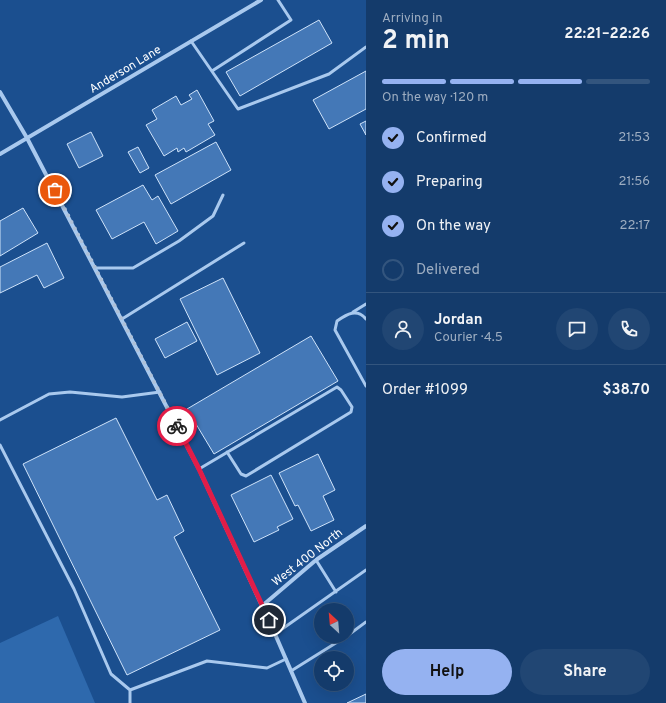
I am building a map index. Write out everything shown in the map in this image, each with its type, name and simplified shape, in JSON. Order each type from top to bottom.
[{"type":"street","name":"Anderson Lane","points":[[0,154],[261,0]]},
{"type":"street","points":[[0,92],[28,138],[199,469],[305,703]]},
{"type":"street","name":"West 400 North","points":[[262,606],[316,560],[366,526]]},
{"type":"lane","points":[[212,71],[291,20],[278,0]]},
{"type":"lane","points":[[191,41],[238,109],[329,74],[366,47]]},
{"type":"lane","points":[[95,268],[133,268],[179,241],[212,216],[223,195]]},
{"type":"lane","points":[[122,319],[244,243]]},
{"type":"lane","points":[[366,304],[337,320],[335,330],[366,386]]},
{"type":"lane","points":[[351,313],[357,312],[366,319]]},
{"type":"lane","points":[[199,469],[227,452],[337,387],[342,390],[352,407],[351,412],[246,476],[241,474],[227,452]]},
{"type":"lane","points":[[0,420],[49,394],[70,392],[122,396],[160,392]]},
{"type":"lane","points":[[0,445],[74,589],[112,674],[130,690],[130,703]]},
{"type":"lane","points":[[316,560],[336,592]]},
{"type":"lane","points":[[275,634],[366,570]]},
{"type":"lane","points":[[354,631],[366,622]]},
{"type":"lane","points":[[291,671],[336,643]]},
{"type":"lane","points":[[130,690],[207,662],[267,668],[286,659]]},
{"type":"shaded area","points":[[58,616],[95,703],[0,703],[0,643]]},
{"type":"building","points":[[319,20],[332,43],[240,96],[226,72]]},
{"type":"building","points":[[366,71],[366,109],[329,129],[313,100]]},
{"type":"building","points":[[197,90],[214,121],[208,124],[215,135],[186,152],[184,148],[178,152],[177,148],[164,156],[146,125],[157,119],[152,110],[176,96],[181,105],[192,99],[189,95]]},
{"type":"building","points":[[366,121],[366,135],[360,124]]},
{"type":"building","points":[[91,132],[103,156],[79,168],[67,144]]},
{"type":"building","points":[[216,142],[231,170],[171,204],[155,175]]},
{"type":"building","points":[[138,147],[149,168],[140,173],[128,152]]},
{"type":"building","points":[[143,185],[152,200],[158,196],[178,231],[156,244],[144,222],[112,239],[96,210]]},
{"type":"building","points":[[23,208],[38,233],[0,256],[0,221]]},
{"type":"building","points":[[47,243],[64,278],[44,288],[37,275],[0,293],[0,267]]},
{"type":"building","points":[[223,278],[260,353],[217,375],[180,299]]},
{"type":"building","points":[[187,322],[197,341],[165,358],[155,339]]},
{"type":"building","points":[[311,336],[338,381],[214,454],[187,409]]},
{"type":"building","points":[[116,418],[157,500],[167,495],[184,531],[174,537],[220,630],[127,675],[23,464]]},
{"type":"building","points":[[318,454],[335,490],[323,496],[334,520],[311,531],[298,505],[295,506],[279,473]]},
{"type":"building","points":[[271,475],[293,519],[277,527],[279,530],[254,542],[231,495]]},
{"type":"building","points":[[366,694],[366,703],[347,703]]},
{"type":"way so far","points":[[55,190],[177,426]]},
{"type":"route","points":[[177,426],[199,469],[269,620]]}]
